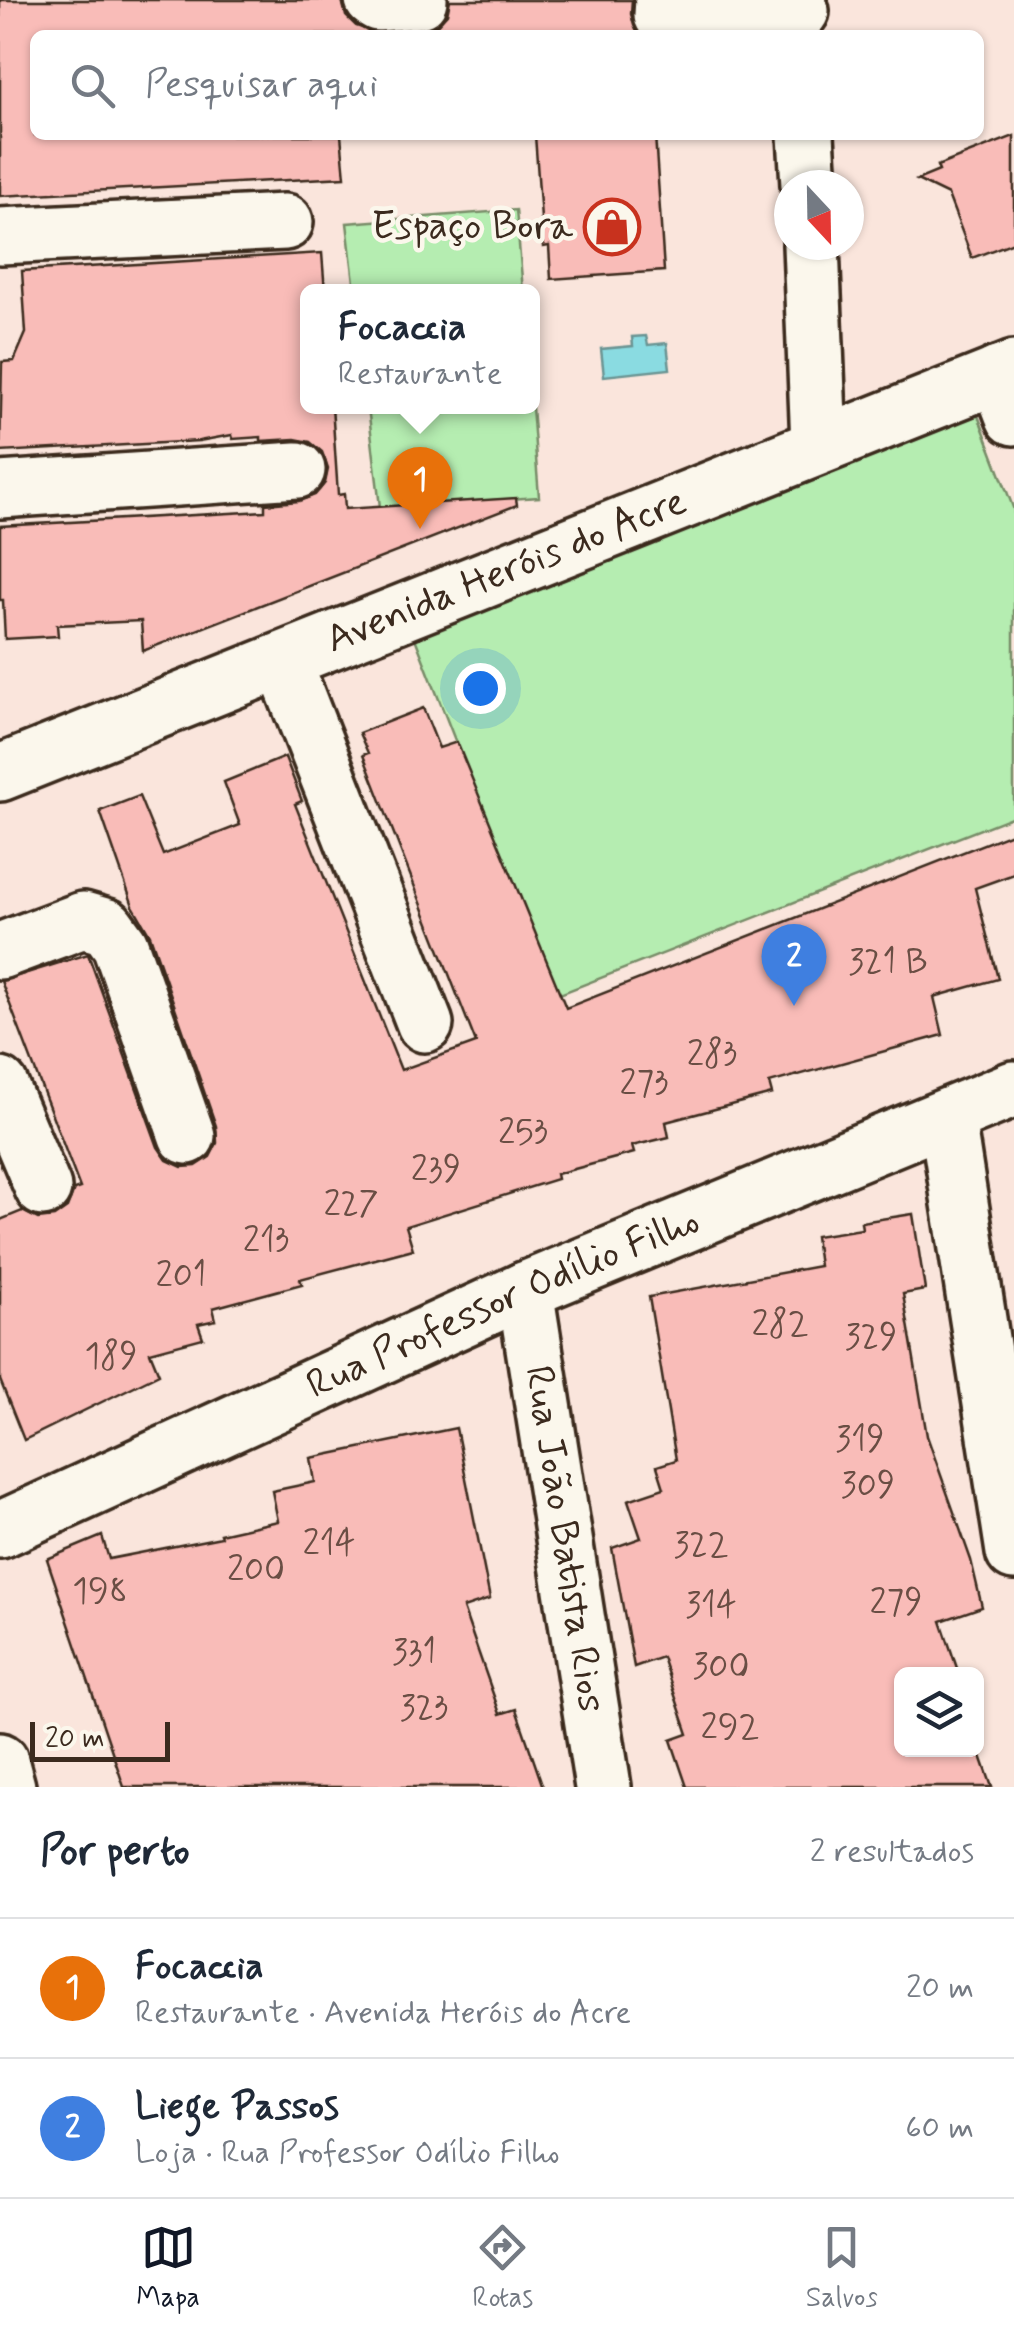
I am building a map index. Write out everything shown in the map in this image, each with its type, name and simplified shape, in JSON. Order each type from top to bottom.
[{"type":"street","points":[[373,0],[418,0]]},
{"type":"street","points":[[662,0],[662,15],[667,21],[748,8],[801,16]]},
{"type":"street","points":[[806,140],[807,170]]},
{"type":"street","points":[[0,236],[285,222]]},
{"type":"street","points":[[812,260],[820,444]]},
{"type":"street","name":"Avenida Heróis do Acre","points":[[0,773],[820,444],[1009,387]]},
{"type":"street","points":[[0,490],[297,470]]},
{"type":"street","points":[[283,662],[424,1024]]},
{"type":"street","points":[[0,951],[83,920],[107,927],[120,944],[187,1136]]},
{"type":"street","points":[[0,1086],[44,1188]]},
{"type":"street","name":"Rua Professor Odílio Filho","points":[[0,1530],[524,1290],[1014,1089]]},
{"type":"street","points":[[946,1119],[1014,1552]]},
{"type":"street","name":"Rua João Batista Rios","points":[[524,1290],[603,1787]]},
{"type":"street","points":[[0,1761],[7,1787]]},
{"type":"green space","points":[[516,210],[522,284],[354,284],[347,223]]},
{"type":"green space","points":[[977,413],[1014,510],[1014,816],[555,996],[413,633]]},
{"type":"green space","points":[[369,414],[533,414],[539,497],[380,507]]},
{"type":"water","points":[[646,336],[648,345],[667,343],[670,369],[604,376],[601,349],[633,346],[632,337]]},
{"type":"building","points":[[0,0],[342,0],[346,16],[356,26],[368,30],[30,30],[30,140],[341,140],[345,177],[0,196]]},
{"type":"building","points":[[450,0],[632,0],[636,30],[424,30],[436,26],[447,14]]},
{"type":"building","points":[[1014,136],[1014,242],[972,258],[948,195],[917,180],[939,171],[937,166]]},
{"type":"building","points":[[535,140],[655,140],[664,271],[551,279],[549,246],[543,247]]},
{"type":"building","points":[[322,253],[324,284],[300,284],[300,414],[333,414],[338,495],[344,494],[345,509],[516,498],[517,505],[143,651],[141,621],[57,625],[58,636],[5,639],[0,600],[0,526],[265,511],[265,504],[299,501],[315,495],[325,483],[328,469],[322,452],[310,442],[261,441],[261,437],[233,439],[232,435],[199,441],[0,452],[2,362],[14,361],[26,333],[22,271]]},
{"type":"building","points":[[423,708],[439,748],[457,742],[566,1008],[1014,832],[1014,874],[975,888],[998,979],[934,997],[943,1035],[769,1083],[772,1094],[666,1122],[669,1137],[632,1146],[634,1153],[556,1174],[557,1179],[406,1226],[413,1249],[300,1279],[302,1284],[213,1308],[216,1320],[198,1324],[203,1338],[150,1352],[159,1374],[24,1440],[0,1380],[0,1220],[22,1211],[38,1219],[54,1217],[67,1208],[74,1190],[80,1188],[1,981],[88,954],[158,1147],[167,1160],[182,1167],[196,1166],[210,1157],[217,1143],[216,1126],[150,935],[133,906],[100,811],[139,796],[163,855],[240,825],[224,782],[285,757],[302,801],[295,804],[401,1070],[476,1043],[363,755],[368,753],[359,733]]},
{"type":"building","points":[[913,1214],[925,1290],[903,1294],[927,1436],[971,1560],[982,1607],[941,1621],[957,1667],[894,1667],[894,1757],[981,1757],[992,1787],[687,1787],[671,1740],[688,1734],[662,1657],[634,1667],[612,1548],[641,1538],[628,1500],[664,1488],[657,1466],[676,1460],[649,1297],[819,1266],[815,1236],[862,1229],[861,1222]]},
{"type":"building","points":[[456,1428],[490,1599],[463,1608],[500,1714],[516,1709],[543,1787],[124,1787],[47,1559],[102,1536],[109,1559],[221,1537],[220,1534],[278,1521],[272,1491],[315,1482],[311,1458]]},
{"type":"place","name":"Espaço Bora","points":[[612,227]]},
{"type":"place","name":"Focaccia","points":[[420,529]]},
{"type":"place","name":"Liege Passos","points":[[794,1006]]}]
